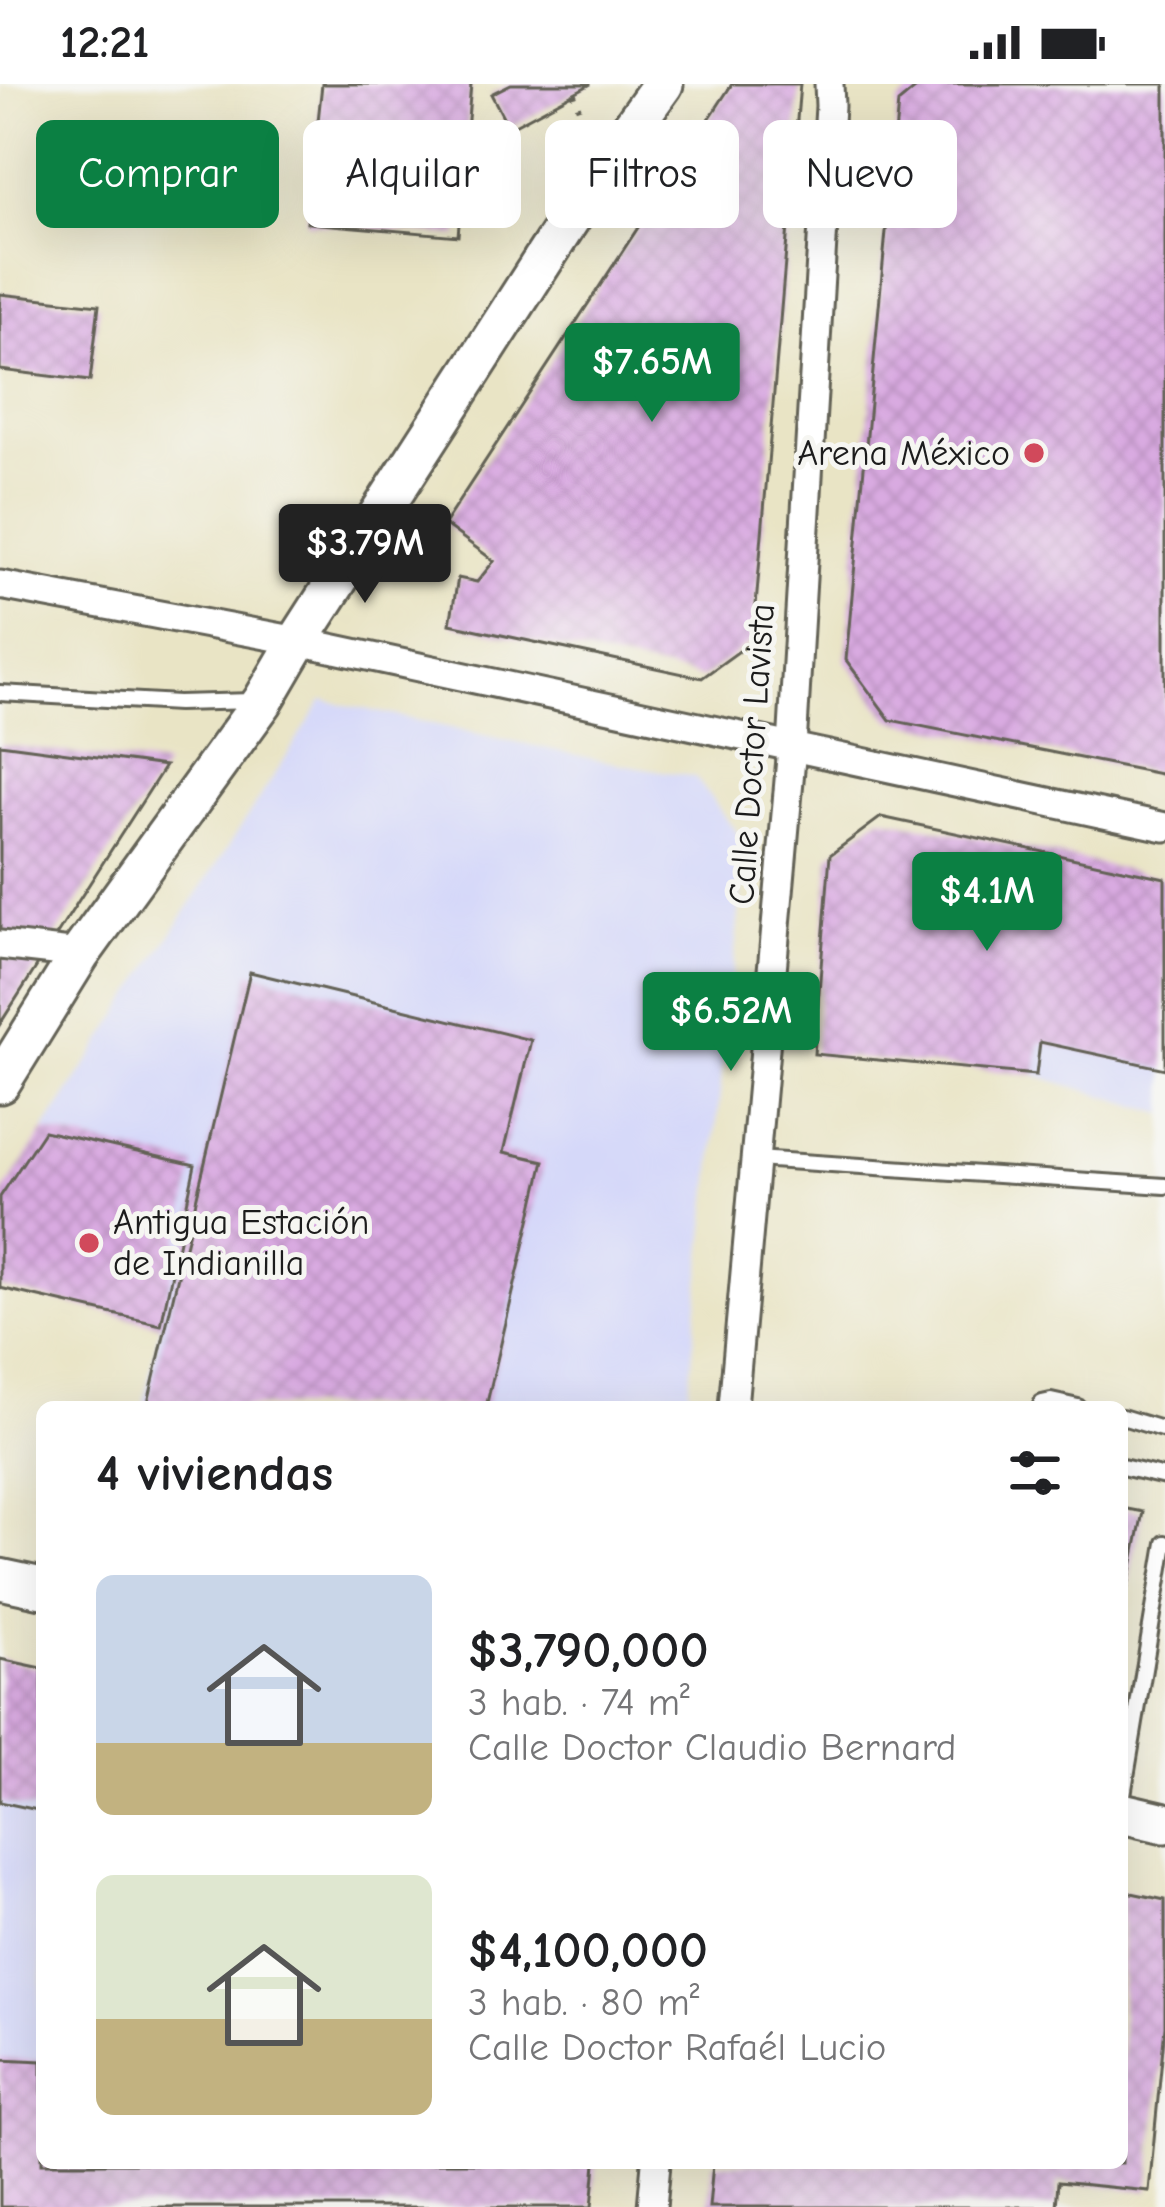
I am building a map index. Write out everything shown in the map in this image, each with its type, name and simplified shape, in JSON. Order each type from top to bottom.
[{"type":"street","points":[[0,1083],[80,954],[263,700],[601,170],[663,84]]},
{"type":"street","name":"Calle Doctor Lavista","points":[[735,1401],[792,747],[832,91]]},
{"type":"street","points":[[0,585],[298,641],[1165,827]]},
{"type":"street","points":[[0,945],[80,954]]},
{"type":"street","points":[[0,1580],[36,1587]]},
{"type":"street","points":[[1128,1815],[1165,1823]]},
{"type":"street","points":[[652,2207],[655,2169]]},
{"type":"lane","points":[[0,693],[178,703],[263,700]]},
{"type":"lane","points":[[755,1159],[1165,1186]]},
{"type":"lane","points":[[1128,1419],[1165,1430]]},
{"type":"lane","points":[[1128,1468],[1165,1477]]},
{"type":"lane","points":[[1128,1765],[1165,1543]]},
{"type":"shaded area","points":[[323,700],[695,777],[746,845],[688,1401],[144,1401],[194,1165],[44,1131]]},
{"type":"shaded area","points":[[1040,1042],[1165,1069],[1165,1114],[1035,1075]]},
{"type":"shaded area","points":[[0,1802],[36,1810],[36,2061],[0,2059]]},
{"type":"building","points":[[322,84],[471,84],[468,120],[318,120]]},
{"type":"building","points":[[511,84],[591,84],[521,122],[505,120],[491,94]]},
{"type":"building","points":[[732,84],[800,84],[797,120],[763,120],[763,228],[788,228],[753,641],[702,678],[450,624],[458,578],[477,582],[494,561],[444,524],[638,228],[739,228],[739,120],[708,120]]},
{"type":"building","name":"Arena México","points":[[921,84],[1165,84],[1165,775],[890,720],[846,660],[886,228],[957,228],[957,120],[896,120],[898,103]]},
{"type":"building","points":[[365,228],[459,228],[458,236]]},
{"type":"building","points":[[0,294],[99,305],[90,381],[0,370]]},
{"type":"building","points":[[0,744],[165,766],[54,939],[0,933]]},
{"type":"building","points":[[881,817],[1165,878],[1165,1069],[1040,1042],[1036,1075],[814,1054],[830,855]]},
{"type":"building","points":[[0,957],[39,963],[0,1024]]},
{"type":"building","points":[[250,972],[531,1040],[504,1152],[544,1161],[487,1401],[148,1401]]},
{"type":"building","name":"Antigua Estación de Indianilla","points":[[44,1131],[195,1165],[161,1325],[0,1288],[0,1197]]},
{"type":"building","points":[[1128,1509],[1143,1512],[1128,1586]]},
{"type":"building","points":[[0,1659],[36,1667],[36,1810],[0,1802]]},
{"type":"building","points":[[1128,1892],[1165,1900],[1165,2026],[1149,2191],[1058,2182],[1056,2207],[709,2207],[712,2169],[1128,2169]]},
{"type":"building","points":[[0,2059],[36,2061],[36,2169],[595,2169],[592,2207],[0,2207]]},
{"type":"place","name":"Arena México","points":[[1034,453]]},
{"type":"place","name":"Antigua Estación de Indianilla","points":[[89,1243]]}]
